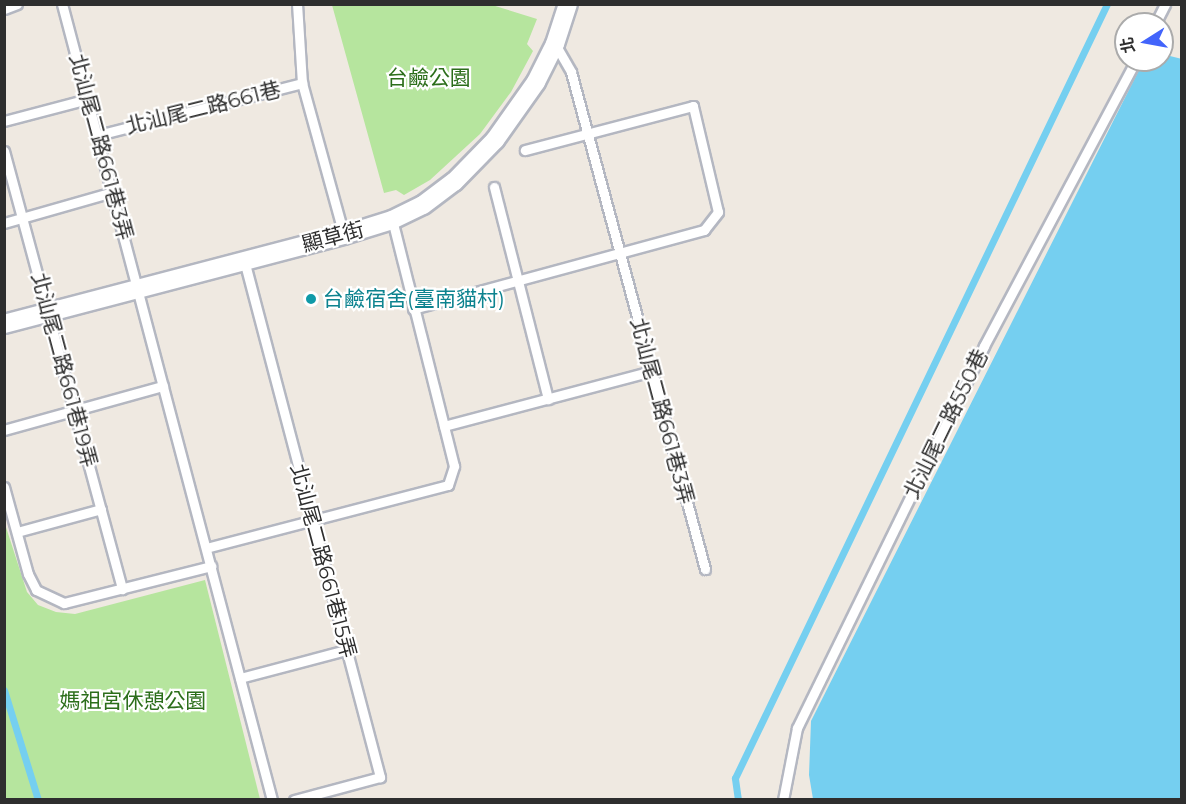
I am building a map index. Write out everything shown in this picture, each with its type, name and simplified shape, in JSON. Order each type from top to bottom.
[{"type":"street","name":"顯草街","points":[[4,324],[344,234],[392,220],[423,205],[454,182],[495,141],[536,82],[555,44],[565,7]]},
{"type":"lane","points":[[4,9],[17,4]]},
{"type":"lane","name":"北汕尾二路661巷3弄","points":[[62,4],[139,289]]},
{"type":"lane","name":"北汕尾二路661巷","points":[[98,135],[302,83],[297,4]]},
{"type":"lane","name":"北汕尾二路661巷3弄","points":[[555,44],[571,72],[705,569]]},
{"type":"lane","name":"北汕尾二路550巷","points":[[783,800],[797,728],[984,346],[1130,72]]},
{"type":"lane","points":[[302,83],[344,234]]},
{"type":"lane","points":[[4,121],[88,99]]},
{"type":"lane","points":[[413,309],[704,230],[718,212],[693,106],[525,150]]},
{"type":"lane","name":"北汕尾二路661巷19弄","points":[[4,151],[122,588]]},
{"type":"lane","points":[[494,187],[548,399]]},
{"type":"lane","points":[[4,223],[113,192]]},
{"type":"lane","points":[[206,548],[448,485],[454,466],[392,220]]},
{"type":"lane","name":"北汕尾二路661巷15弄","points":[[244,260],[380,777],[294,800]]},
{"type":"lane","points":[[139,289],[272,800]]},
{"type":"lane","points":[[444,426],[652,371]]},
{"type":"lane","points":[[4,430],[163,386]]},
{"type":"lane","points":[[4,487],[36,590],[64,603],[211,566]]},
{"type":"lane","points":[[17,532],[101,509]]},
{"type":"lane","points":[[240,678],[346,650]]},
{"type":"green space","name":"台鹼公園","points":[[332,5],[492,5],[537,19],[527,44],[533,51],[511,92],[480,134],[430,180],[404,195],[396,190],[384,193]]},
{"type":"green space","name":"媽祖宮休憩公園","points":[[4,521],[27,592],[38,605],[56,612],[75,614],[205,580],[260,799],[5,799]]},
{"type":"water","points":[[1174,57],[1182,59],[1181,799],[813,799],[809,775],[811,721],[1138,72],[1174,72]]},
{"type":"waterway","points":[[738,800],[735,778],[1107,4]]},
{"type":"waterway","points":[[4,690],[38,800]]},
{"type":"place","name":"台鹼宿舍(臺南貓村)","points":[[311,299]]}]
